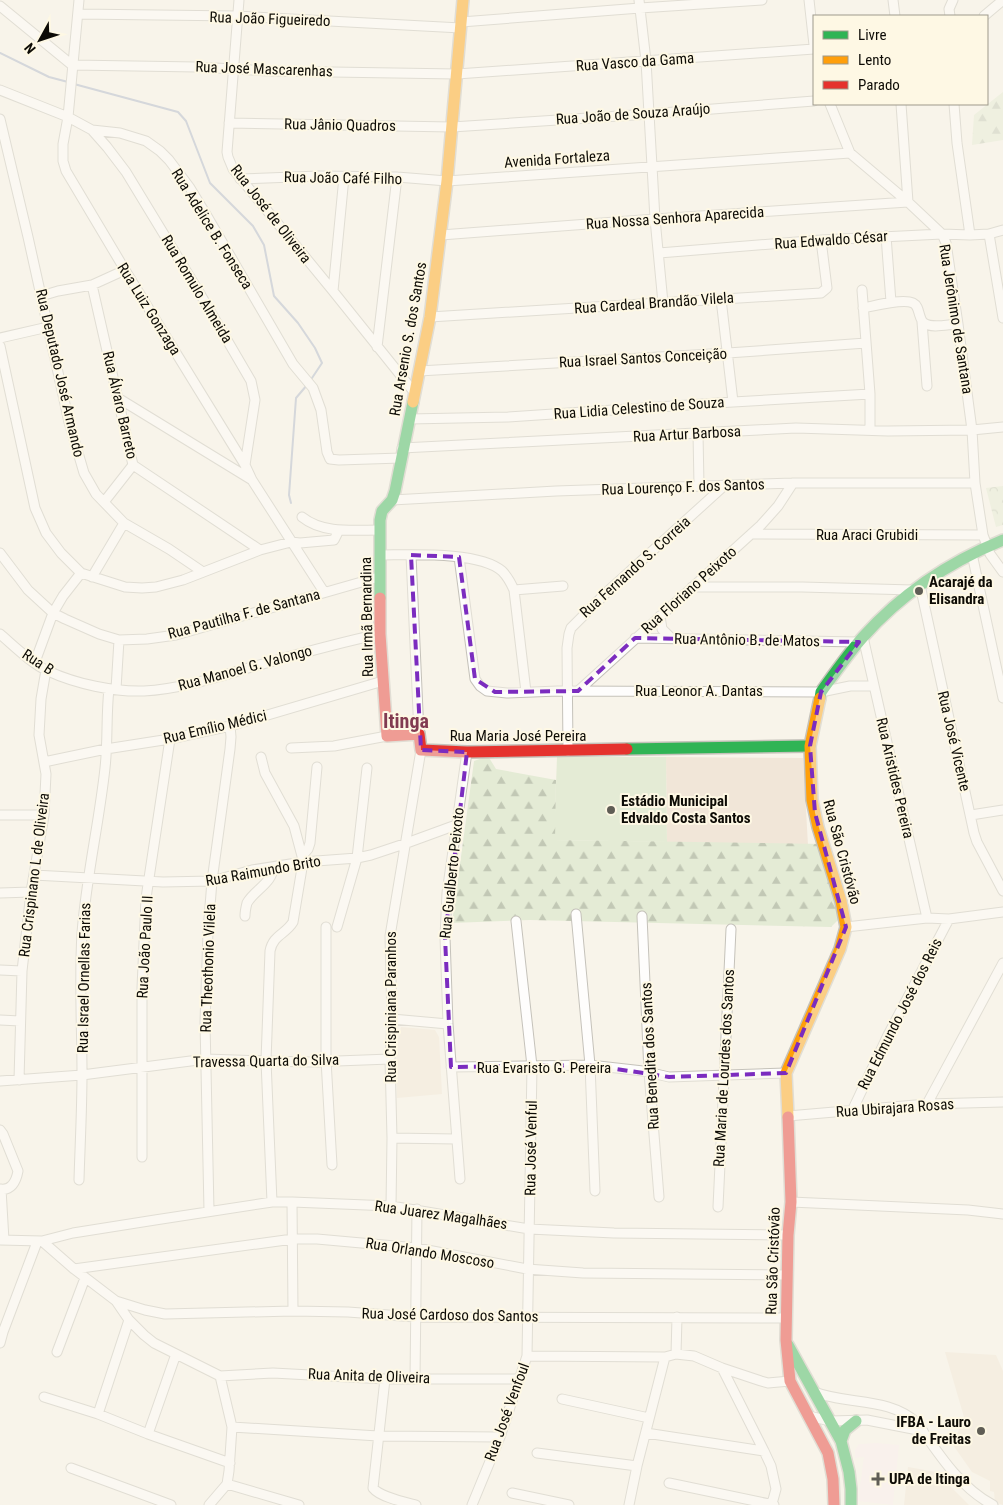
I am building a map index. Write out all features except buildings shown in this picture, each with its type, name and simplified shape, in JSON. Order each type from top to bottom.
[{"type":"main road","points":[[447,181],[463,0]]},
{"type":"main road","name":"Rua Arsenio S. dos Santos","points":[[392,500],[430,317],[447,181]]},
{"type":"main road","name":"Rua Irmã Bernardina","points":[[387,736],[380,634],[380,516],[392,500]]},
{"type":"main road","name":"Rua São Cristóvão","points":[[834,1505],[834,1482],[828,1453],[790,1381],[786,1340],[788,1235],[791,1202],[786,1073],[840,949],[846,927],[838,887],[814,813],[810,746],[821,692],[861,640],[916,587],[943,569],[972,554],[985,541],[1003,540]]},
{"type":"main road","points":[[387,736],[419,734],[421,750]]},
{"type":"main road","name":"Rua Maria José Pereira","points":[[421,750],[467,752],[568,751],[810,746]]},
{"type":"main road","name":"Rua São Cristóvão","points":[[786,1340],[841,1441],[847,1457],[852,1496],[851,1505]]},
{"type":"main road","points":[[790,1381],[794,1373],[800,1372],[804,1374]]},
{"type":"main road","points":[[841,1441],[845,1430],[860,1421]]},
{"type":"street","name":"Rua Luiz Gonzaga","points":[[79,0],[68,117],[62,152],[66,171],[245,465],[252,480],[324,592]]},
{"type":"street","name":"Rua José de Oliveira","points":[[238,0],[229,123],[228,157],[233,169],[414,392]]},
{"type":"street","name":"Rua João Figueiredo","points":[[78,14],[237,16],[461,25],[640,4],[762,0]]},
{"type":"street","points":[[809,0],[813,38]]},
{"type":"street","points":[[894,0],[894,15]]},
{"type":"street","points":[[985,15],[1003,0]]},
{"type":"street","points":[[640,4],[646,61],[655,219],[663,303]]},
{"type":"street","points":[[0,6],[72,65]]},
{"type":"street","name":"Rua Vasco da Gama","points":[[457,74],[813,47]]},
{"type":"street","name":"Rua José Mascarenhas","points":[[72,65],[457,74]]},
{"type":"street","name":"Rua Adelice B. Fonseca","points":[[0,90],[68,117],[92,130],[120,133],[138,138],[153,145],[169,160],[190,188],[293,364],[315,392],[330,459]]},
{"type":"street","name":"Rua João de Souza Araújo","points":[[452,127],[813,101]]},
{"type":"street","name":"Rua Jerônimo de Santana","points":[[830,105],[850,153],[908,202],[942,234],[948,250],[972,430]]},
{"type":"street","points":[[901,105],[908,202]]},
{"type":"street","points":[[954,105],[957,143],[970,235]]},
{"type":"street","name":"Rua Deputado José Armando","points":[[0,119],[69,422],[81,465],[90,485],[124,523],[204,572]]},
{"type":"street","name":"Rua Jânio Quadros","points":[[229,123],[452,127]]},
{"type":"street","name":"Rua Romulo Almeida","points":[[92,130],[126,172],[252,381],[255,400],[245,465]]},
{"type":"street","name":"Avenida Fortaleza","points":[[447,181],[850,153]]},
{"type":"street","name":"Rua João Café Filho","points":[[240,179],[319,176],[447,181]]},
{"type":"street","points":[[333,291],[344,177]]},
{"type":"street","points":[[377,347],[396,178]]},
{"type":"street","name":"Rua Nossa Senhora Aparecida","points":[[441,235],[908,202]]},
{"type":"street","name":"Rua Edwaldo César","points":[[659,253],[886,236],[989,234],[1003,230]]},
{"type":"street","points":[[989,234],[1003,318]]},
{"type":"street","points":[[886,236],[891,302]]},
{"type":"street","name":"Rua Cardeal Brandão Vilela","points":[[430,317],[824,292],[827,286],[821,240]]},
{"type":"street","points":[[41,296],[92,284],[125,270]]},
{"type":"street","name":"Rua Álvaro Barreto","points":[[92,284],[133,465],[260,550]]},
{"type":"street","points":[[862,290],[870,394],[870,430]]},
{"type":"street","points":[[721,299],[733,402]]},
{"type":"street","points":[[863,308],[891,302],[914,303],[922,322],[927,386]]},
{"type":"street","points":[[922,322],[933,326],[958,324]]},
{"type":"street","points":[[0,338],[48,327]]},
{"type":"street","name":"Rua Israel Santos Conceição","points":[[419,371],[866,343]]},
{"type":"street","points":[[0,346],[36,508],[42,525],[61,553],[81,573],[125,587],[142,588],[165,585],[260,550],[291,542],[334,540],[339,530]]},
{"type":"street","name":"Rua Lidia Celestino de Souza","points":[[409,419],[508,417],[870,394]]},
{"type":"street","points":[[118,398],[252,480]]},
{"type":"street","name":"Rua Artur Barbosa","points":[[330,459],[339,460],[402,453],[796,428],[972,430],[1003,427]]},
{"type":"street","points":[[972,430],[975,483],[985,541],[994,560],[1003,572]]},
{"type":"street","points":[[698,433],[699,486]]},
{"type":"street","points":[[104,502],[133,465]]},
{"type":"street","name":"Rua Lourenço F. dos Santos","points":[[392,500],[556,491],[793,483],[975,483]]},
{"type":"street","name":"Rua Floriano Peixoto","points":[[578,691],[751,534],[778,506],[793,483]]},
{"type":"street","name":"Rua Fernando S. Correia","points":[[568,751],[567,648],[569,634],[575,622],[724,486]]},
{"type":"street","points":[[302,518],[312,524],[339,530],[380,530]]},
{"type":"street","points":[[92,577],[124,523]]},
{"type":"street","name":"Rua Araci Grubidi","points":[[751,534],[985,541]]},
{"type":"street","name":"Rua Pautilha F. de Santana","points":[[0,554],[21,582],[53,613],[99,634],[119,640],[176,635],[379,577]]},
{"type":"street","points":[[972,554],[1003,698]]},
{"type":"street","points":[[380,555],[459,557],[477,560],[501,570],[514,590],[526,692]]},
{"type":"street","points":[[411,555],[419,734]]},
{"type":"street","name":"Rua Leonor A. Dantas","points":[[459,557],[475,680],[487,691],[507,693],[567,691],[821,692],[850,686],[874,686]]},
{"type":"street","points":[[35,662],[53,613],[63,596],[81,573]]},
{"type":"street","points":[[514,590],[563,586]]},
{"type":"street","points":[[692,587],[916,587]]},
{"type":"street","name":"Rua José Vicente","points":[[916,587],[977,842],[1003,892]]},
{"type":"street","points":[[660,616],[662,629],[671,638]]},
{"type":"street","name":"Rua B","points":[[0,634],[46,670],[112,689]]},
{"type":"street","name":"Rua Manoel G. Valongo","points":[[112,689],[142,691],[184,685],[312,650],[380,634]]},
{"type":"street","name":"Rua Antônio B. de Matos","points":[[635,638],[861,640]]},
{"type":"street","name":"Rua Israel Ornellas Farias","points":[[79,1180],[82,1075],[82,933],[106,749],[106,711],[112,689],[119,640]]},
{"type":"street","name":"Rua Aristides Pereira","points":[[861,640],[874,686],[927,918]]},
{"type":"street","name":"Rua Crispinano L de Oliveira","points":[[19,1080],[22,971],[31,892],[44,815],[46,782],[39,735],[41,699],[46,670]]},
{"type":"street","name":"Rua Emílio Médici","points":[[44,762],[230,726],[383,681]]},
{"type":"street","name":"Rua Theothonio Vilela","points":[[209,1211],[206,1059],[208,931],[212,881],[230,749],[230,726]]},
{"type":"street","points":[[291,748],[334,746],[387,736]]},
{"type":"street","name":"Rua João Paulo II","points":[[142,1157],[142,988],[146,898],[170,739]]},
{"type":"street","name":"Rua Crispiniana Paranhos","points":[[391,1206],[390,1059],[392,1019],[390,936],[421,750]]},
{"type":"street","name":"Rua Gualberto Peixoto","points":[[448,1024],[446,916],[456,825],[467,752]]},
{"type":"street","points":[[261,757],[265,773],[294,826],[303,859]]},
{"type":"street","points":[[272,1202],[266,1061],[270,950],[275,938],[293,922],[303,859],[310,843],[317,766]]},
{"type":"street","points":[[338,927],[357,858],[367,768]]},
{"type":"street","points":[[971,815],[1003,810]]},
{"type":"street","points":[[0,816],[44,815]]},
{"type":"street","name":"Rua Raimundo Brito","points":[[34,875],[88,879],[212,881],[303,859],[357,858],[404,844],[456,825]]},
{"type":"street","points":[[244,916],[246,905],[272,874],[273,866]]},
{"type":"street","points":[[0,893],[31,892]]},
{"type":"street","points":[[846,927],[927,918],[949,919],[1003,912]]},
{"type":"street","points":[[576,914],[590,1065],[595,1191]]},
{"type":"street","name":"Rua Benedita dos Santos","points":[[642,916],[649,1072],[659,1197]]},
{"type":"street","name":"Rua Edmundo José dos Reis","points":[[852,1110],[888,1035],[949,919]]},
{"type":"street","name":"Rua José Venful","points":[[516,922],[532,1066],[528,1269]]},
{"type":"street","points":[[326,927],[326,1060],[332,1165]]},
{"type":"street","name":"Rua Maria de Lourdes dos Santos","points":[[718,1207],[731,929]]},
{"type":"street","points":[[927,1104],[1003,962]]},
{"type":"street","points":[[0,970],[22,971]]},
{"type":"street","points":[[392,1019],[448,1024],[460,1180]]},
{"type":"street","points":[[0,1020],[20,1021]]},
{"type":"street","name":"Travessa Quarta do Silva","points":[[0,1080],[82,1075],[206,1059],[266,1061],[390,1059]]},
{"type":"street","name":"Rua Evaristo G. Pereira","points":[[451,1067],[590,1065],[649,1072],[669,1077],[786,1073]]},
{"type":"street","name":"Rua Ubirajara Rosas","points":[[788,1116],[927,1104],[1003,1102]]},
{"type":"street","points":[[0,1130],[18,1172],[11,1187],[1,1189],[2,1240]]},
{"type":"street","points":[[392,1138],[456,1139]]},
{"type":"street","name":"Rua Juarez Magalhães","points":[[2,1240],[39,1242],[73,1233],[272,1202],[391,1206],[529,1229],[614,1233],[788,1235]]},
{"type":"street","points":[[292,1202],[293,1311]]},
{"type":"street","points":[[791,1202],[968,1210],[1003,1214]]},
{"type":"street","points":[[415,1378],[417,1209]]},
{"type":"street","name":"Rua Orlando Moscoso","points":[[74,1269],[293,1239],[417,1248],[528,1269],[606,1274],[787,1275]]},
{"type":"street","points":[[0,1343],[39,1242],[116,1301],[129,1320],[154,1343],[220,1376],[232,1427],[230,1464],[227,1484],[209,1505]]},
{"type":"street","name":"Rua José Venfoul","points":[[472,1505],[500,1437],[527,1356],[528,1269]]},
{"type":"street","points":[[58,1352],[85,1278]]},
{"type":"street","name":"Rua José Cardoso dos Santos","points":[[116,1301],[164,1314],[293,1311],[348,1312],[415,1317],[528,1316],[611,1318],[677,1316],[786,1318]]},
{"type":"street","points":[[676,1354],[677,1316]]},
{"type":"street","points":[[98,1414],[129,1320]]},
{"type":"street","points":[[148,1434],[176,1354]]},
{"type":"street","points":[[527,1356],[665,1357],[676,1354],[694,1356],[722,1368],[768,1383],[790,1381]]},
{"type":"street","points":[[629,1505],[665,1357]]},
{"type":"street","points":[[669,1483],[771,1505],[776,1489],[764,1450],[722,1368]]},
{"type":"street","name":"Rua Anita de Oliveira","points":[[220,1376],[273,1373],[385,1379],[519,1379]]},
{"type":"street","points":[[385,1379],[373,1488],[383,1495],[416,1505]]},
{"type":"street","points":[[814,1392],[837,1399],[875,1404],[909,1415],[960,1481],[993,1505]]},
{"type":"street","points":[[44,1397],[98,1414],[230,1464]]},
{"type":"street","points":[[562,1399],[649,1418]]},
{"type":"street","points":[[860,1421],[870,1412],[870,1408],[866,1403]]},
{"type":"street","points":[[809,1416],[830,1421],[860,1421],[923,1431]]},
{"type":"street","points":[[232,1427],[378,1436],[500,1437]]},
{"type":"street","points":[[646,1433],[764,1450]]},
{"type":"street","points":[[538,1453],[637,1466]]},
{"type":"street","points":[[71,1468],[170,1505]]},
{"type":"street","points":[[227,1484],[299,1505]]},
{"type":"street","points":[[512,1493],[569,1505]]},
{"type":"highlighted area","points":[[411,555],[459,557],[475,679],[495,692],[578,691],[635,638],[859,642],[821,692],[810,746],[815,813],[846,927],[786,1073],[669,1077],[590,1065],[451,1067],[445,937],[467,752],[421,750]]},
{"type":"shaded area","points":[[666,757],[803,758],[808,845],[667,842]]},
{"type":"shaded area","points":[[401,1027],[435,1030],[439,1037],[442,1094],[397,1098],[396,1045]]},
{"type":"shaded area","name":"IFBA - Lauro de Freitas","points":[[945,1352],[996,1355],[1003,1371],[1003,1505],[995,1502],[994,1492],[990,1491],[990,1481],[972,1472],[953,1445],[964,1417]]},
{"type":"shaded area","name":"UPA de Itinga","points":[[859,1444],[899,1445],[893,1505],[858,1501],[864,1457],[855,1458],[855,1450]]},
{"type":"shaded area","points":[[908,1467],[936,1472],[969,1505],[904,1505]]},
{"type":"green space","points":[[1003,92],[1003,140],[972,145],[974,115]]},
{"type":"green space","points":[[1003,486],[1003,525],[996,527],[986,488]]},
{"type":"green space","points":[[488,756],[496,769],[556,780],[555,840],[824,844],[844,914],[831,927],[530,920],[452,923],[474,761]]},
{"type":"green space","name":"Estádio Municipal Edvaldo Costa Santos","points":[[557,757],[666,757],[667,842],[554,840]]},
{"type":"waterway","points":[[0,53],[49,77],[68,82]]},
{"type":"waterway","points":[[74,84],[178,112],[186,121],[210,183],[253,226],[264,245],[274,296],[298,323],[315,348],[322,363],[310,381]]},
{"type":"waterway","points":[[291,503],[289,495],[296,398],[307,385]]},
{"type":"traffic: fast","points":[[380,598],[380,520],[382,511],[392,500],[395,491],[413,402]]},
{"type":"traffic: fast","points":[[820,698],[821,692],[852,650],[894,606],[927,580],[945,569],[1003,540]]},
{"type":"traffic: fast","points":[[627,749],[810,746]]},
{"type":"traffic: fast","points":[[788,1345],[841,1441],[849,1472],[851,1505]]},
{"type":"traffic: fast","points":[[841,1441],[845,1430],[856,1421]]},
{"type":"traffic: slow","points":[[413,402],[430,317],[447,181],[463,0]]},
{"type":"traffic: slow","points":[[788,1117],[786,1073],[840,949],[846,927],[841,901],[818,827],[812,800],[810,746],[820,698]]},
{"type":"traffic: jam","points":[[380,598],[380,634],[387,736],[419,734],[421,750],[467,752],[627,749]]},
{"type":"traffic: jam","points":[[788,1117],[791,1202],[788,1235],[786,1340],[790,1381],[828,1453],[833,1479],[834,1505]]},
{"type":"place","name":"Acarajé da Elisandra","points":[[919,591]]},
{"type":"place","name":"Estádio Municipal Edvaldo Costa Santos","points":[[611,810]]},
{"type":"place","name":"IFBA - Lauro de Freitas","points":[[981,1431]]},
{"type":"place","name":"UPA de Itinga","points":[[878,1479]]},
{"type":"district","name":"Itinga","points":[[406,721]]}]
